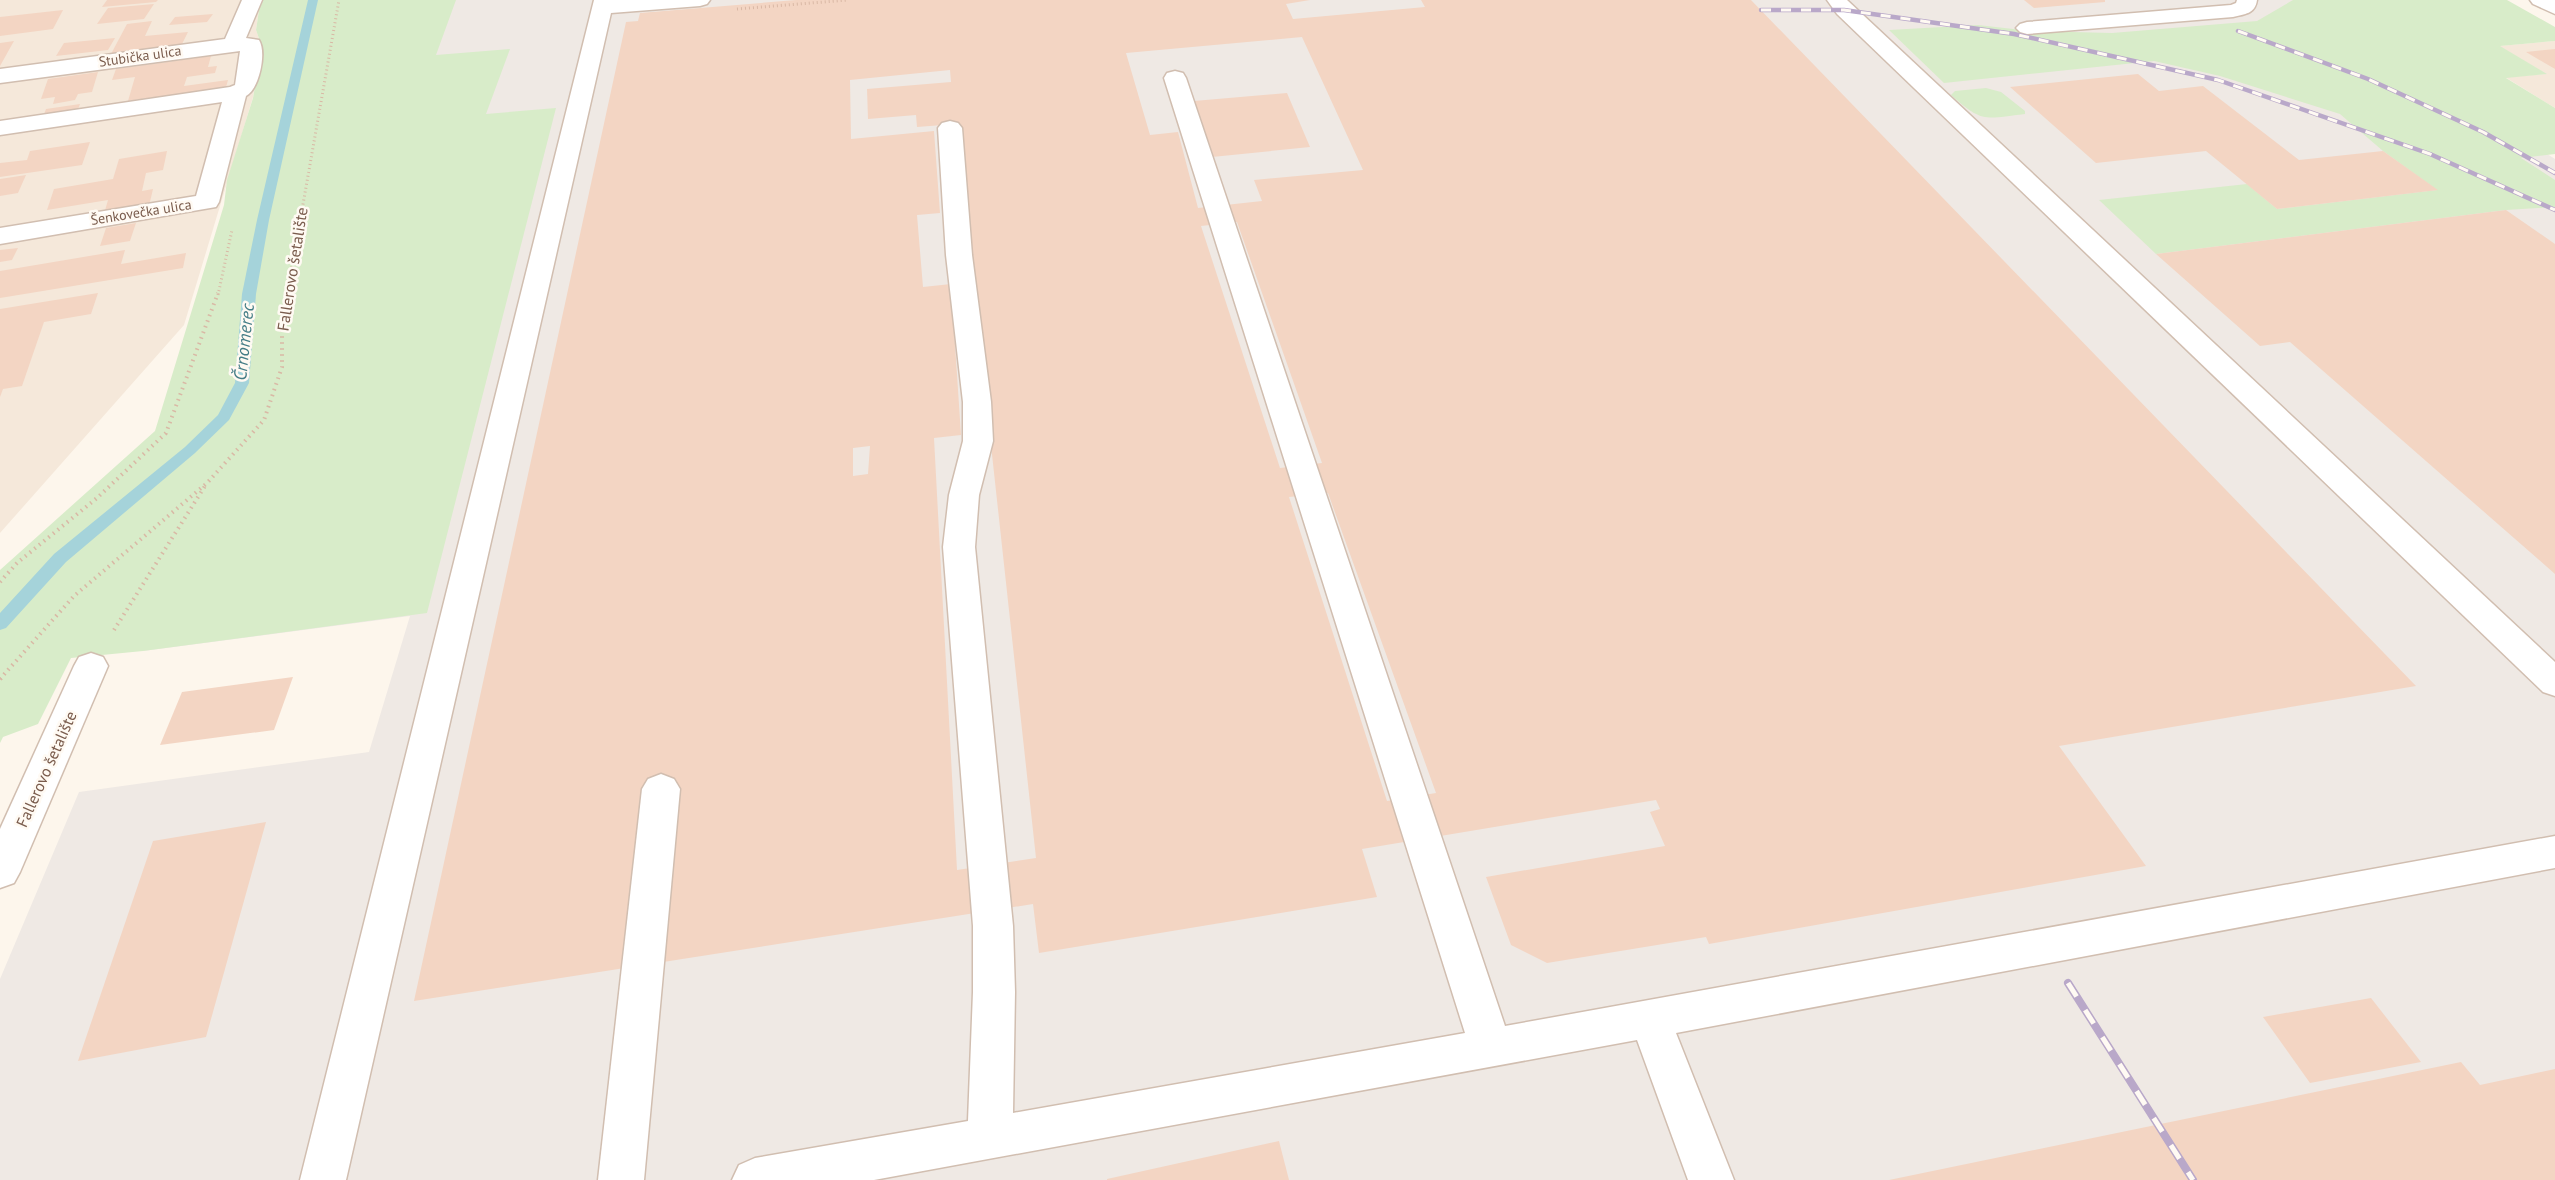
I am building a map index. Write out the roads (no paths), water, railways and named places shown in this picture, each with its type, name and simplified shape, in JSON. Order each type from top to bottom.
[{"type":"street","points":[[233,44],[252,0]]},
{"type":"street","points":[[323,1180],[603,4],[700,0]]},
{"type":"street","points":[[1837,0],[1844,10],[2555,683]]},
{"type":"street","points":[[2027,28],[2233,11],[2246,7],[2247,0]]},
{"type":"street","points":[[2540,0],[2555,9]]},
{"type":"street","name":"Stubička ulica","points":[[0,76],[233,44]]},
{"type":"street","name":"Šenkovečka ulica","points":[[0,236],[207,202],[236,93],[244,88],[249,72],[251,45],[233,44]]},
{"type":"street","points":[[1175,78],[1490,1046]]},
{"type":"street","points":[[0,128],[236,93]]},
{"type":"street","points":[[950,128],[959,255],[977,402],[978,441],[964,495],[959,547],[993,926],[994,992],[990,1138]]},
{"type":"street","name":"Fallerovo šetalište","points":[[0,872],[91,666]]},
{"type":"street","points":[[621,1180],[661,789]]},
{"type":"street","points":[[755,1180],[1649,1017],[2095,939],[2555,852]]},
{"type":"street","points":[[1649,1017],[1711,1180]]},
{"type":"waterway","name":"Črnomerec","points":[[0,624],[60,558],[190,450],[224,417],[242,383],[249,294],[263,220],[313,0]]},
{"type":"railway","points":[[1761,10],[1844,10],[2014,34],[2218,80],[2430,154],[2555,210]]},
{"type":"railway","points":[[2238,31],[2368,79],[2483,132],[2555,173]]},
{"type":"railway","points":[[2068,983],[2193,1180]]}]
